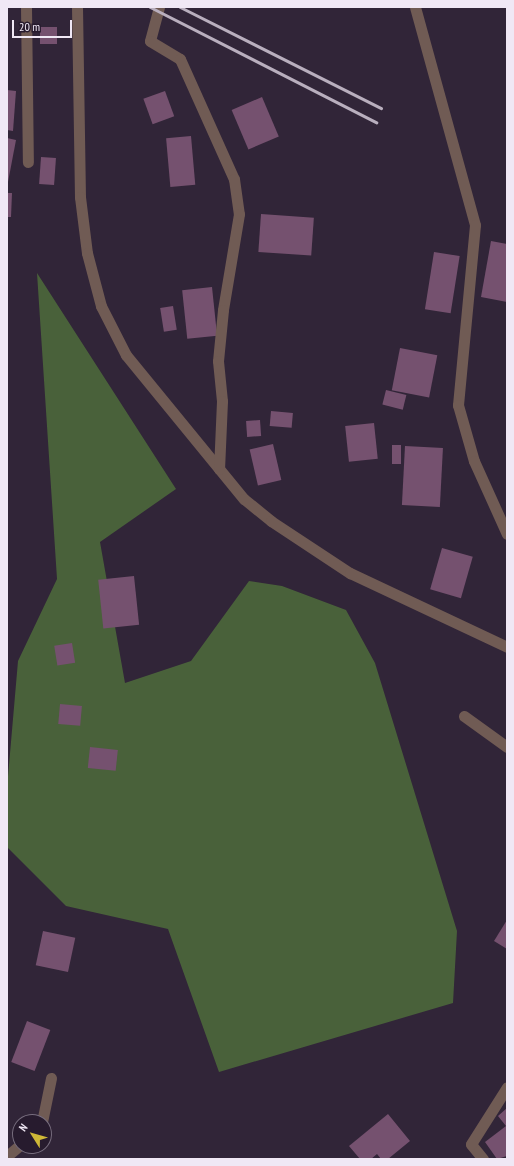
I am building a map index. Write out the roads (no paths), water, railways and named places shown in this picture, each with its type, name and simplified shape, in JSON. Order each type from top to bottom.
[{"type":"street","points":[[26,7],[28,162]]},
{"type":"street","points":[[77,7],[80,197],[87,253],[101,306],[126,355],[244,499],[271,521],[350,573],[507,647]]},
{"type":"street","points":[[159,7],[150,41],[180,59],[234,179],[239,214],[223,310],[218,361],[222,402],[220,469]]},
{"type":"street","points":[[415,7],[475,225],[458,405],[474,461],[507,534]]},
{"type":"street","points":[[464,716],[507,747]]},
{"type":"street","points":[[44,1114],[51,1078]]},
{"type":"street","points":[[483,1159],[471,1144],[507,1087]]},
{"type":"railway","points":[[150,7],[376,122]]},
{"type":"railway","points":[[180,7],[381,108]]}]
